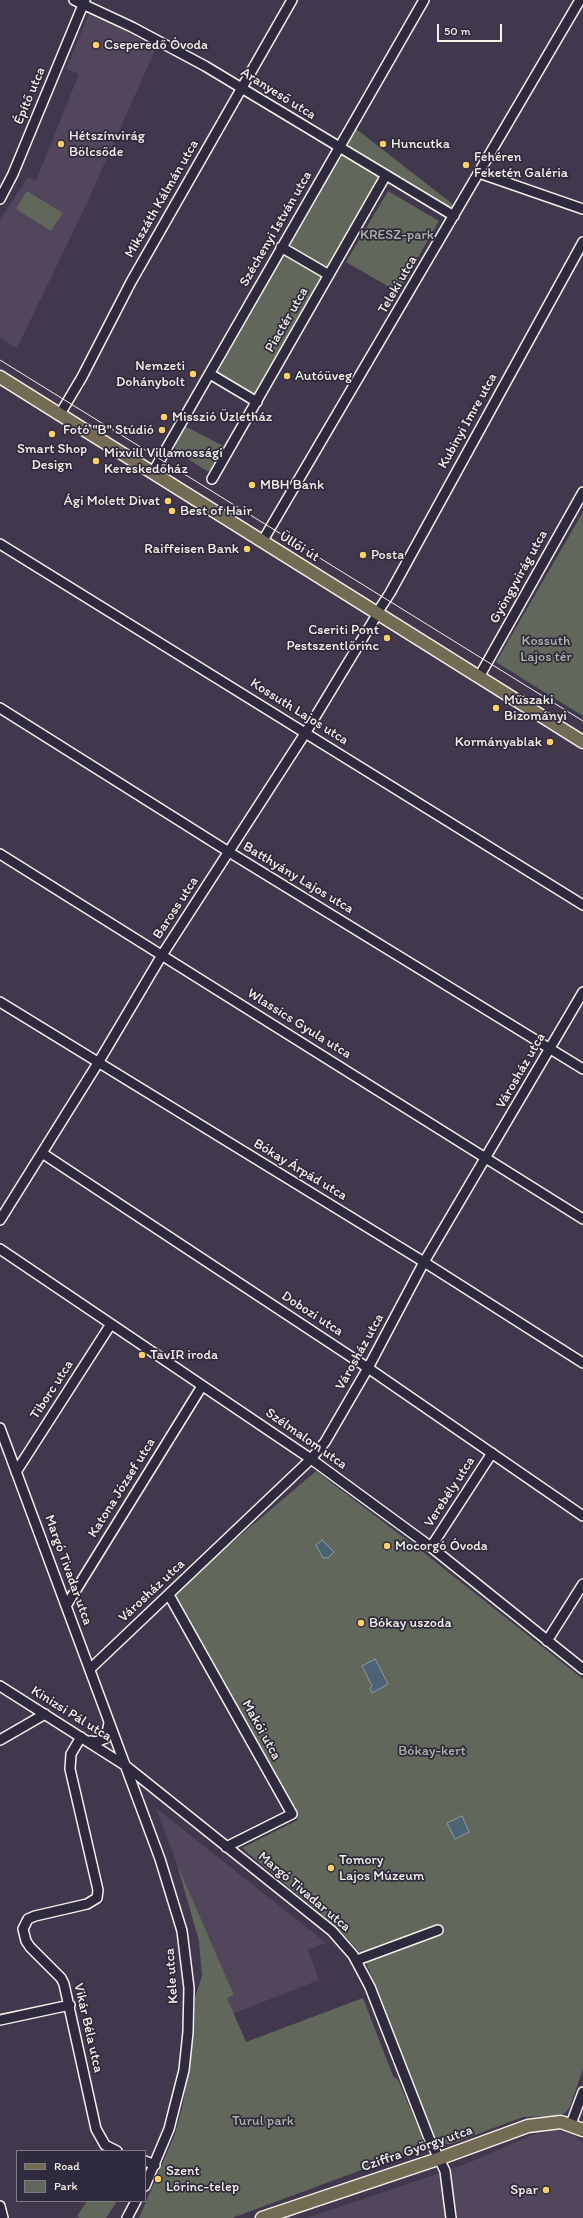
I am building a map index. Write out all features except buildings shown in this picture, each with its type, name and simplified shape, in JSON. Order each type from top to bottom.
[{"type":"main road","name":"Üllői út","points":[[0,377],[583,742]]},
{"type":"main road","name":"Cziffra György utca","points":[[262,2218],[438,2159],[528,2126],[551,2122],[571,2124],[583,2130]]},
{"type":"street","points":[[74,0],[85,1]]},
{"type":"street","name":"Mikszáth Kálmán utca","points":[[60,414],[82,377],[131,282],[292,0]]},
{"type":"street","name":"Széchenyi István utca","points":[[153,472],[424,0]]},
{"type":"street","name":"Teleki utca","points":[[262,542],[580,0]]},
{"type":"street","name":"Aranyeső utca","points":[[85,1],[242,88],[338,148],[454,216]]},
{"type":"street","name":"Építő utca","points":[[0,199],[13,174],[85,1]]},
{"type":"street","points":[[479,173],[583,209]]},
{"type":"street","name":"Piactér utca","points":[[212,479],[386,175]]},
{"type":"street","name":"Kubinyi Imre utca","points":[[378,613],[583,242]]},
{"type":"street","points":[[282,248],[329,275]]},
{"type":"street","points":[[210,374],[257,402]]},
{"type":"street","name":"Gyöngyvirág utca","points":[[479,677],[583,492]]},
{"type":"street","name":"Kossuth Lajos utca","points":[[0,544],[306,732],[583,905]]},
{"type":"street","name":"Baross utca","points":[[0,1220],[98,1063],[162,955],[306,732],[378,613]]},
{"type":"street","name":"Batthyány Lajos utca","points":[[0,708],[229,852],[583,1069]]},
{"type":"street","name":"Wlassics Gyula utca","points":[[0,854],[583,1219]]},
{"type":"street","name":"Városház utca","points":[[90,1670],[311,1459],[325,1442],[368,1368],[424,1262],[583,992]]},
{"type":"street","name":"Bókay Árpád utca","points":[[0,1002],[424,1262],[583,1363]]},
{"type":"street","name":"Dobozi utca","points":[[42,1153],[368,1368],[583,1516]]},
{"type":"street","name":"Szélmalom utca","points":[[0,1249],[311,1459],[431,1547],[546,1641],[583,1669]]},
{"type":"street","name":"Tiborc utca","points":[[16,1472],[111,1324]]},
{"type":"street","name":"Katona József utca","points":[[66,1606],[202,1386]]},
{"type":"street","name":"Margó Tivadar utca","points":[[0,1428],[126,1766],[332,1931],[357,1960],[370,1987],[447,2181],[451,2218]]},
{"type":"street","name":"Verebély utca","points":[[431,1547],[492,1453]]},
{"type":"street","points":[[546,1641],[583,1584]]},
{"type":"street","name":"Makói utca","points":[[169,1595],[292,1814],[226,1846]]},
{"type":"street","name":"Kinizsi Pál utca","points":[[0,1686],[126,1766]]},
{"type":"street","points":[[0,1740],[46,1714]]},
{"type":"street","points":[[84,1739],[96,1742],[106,1738],[109,1722]]},
{"type":"street","name":"Vikár Béla utca","points":[[84,1739],[71,1754],[70,1769],[98,1890],[97,1898],[87,1904],[28,1919],[23,1929],[23,1935],[30,1946],[61,1978],[70,2005],[96,2129],[105,2145],[115,2150]]},
{"type":"street","name":"Kele utca","points":[[126,1766],[179,1916],[188,1967],[189,2010],[184,2070],[176,2104],[155,2165],[146,2184]]},
{"type":"street","points":[[357,1960],[438,1930]]},
{"type":"street","points":[[0,2020],[70,2005]]},
{"type":"street","points":[[571,2124],[583,2092]]},
{"type":"street","points":[[146,2161],[155,2165]]},
{"type":"street","points":[[127,2218],[136,2202]]},
{"type":"street","points":[[133,2218],[137,2202]]},
{"type":"street","points":[[0,2206],[2,2218]]},
{"type":"shaded area","points":[[90,12],[156,48],[86,205],[17,348],[0,338],[0,219],[28,177],[36,181],[79,74],[66,69]]},
{"type":"shaded area","points":[[156,1808],[326,1943],[308,1950],[319,1980],[232,2014],[227,1998],[234,1995],[177,1864]]},
{"type":"shaded area","points":[[552,2131],[562,2131],[573,2135],[583,2143],[583,2218],[307,2218],[466,2164],[532,2135]]},
{"type":"green space","points":[[355,128],[455,206],[453,209],[385,170],[258,393],[251,395],[217,375],[218,371]]},
{"type":"green space","points":[[27,191],[63,213],[51,231],[16,209]]},
{"type":"green space","name":"KRESZ-park","points":[[388,191],[439,221],[398,292],[346,262]]},
{"type":"green space","points":[[185,426],[225,447],[211,471],[207,471],[177,452],[174,445]]},
{"type":"green space","name":"Kossuth Lajos tér","points":[[583,512],[583,716],[496,662]]},
{"type":"green space","name":"Bókay-kert","points":[[316,1471],[423,1552],[583,1679],[583,2069],[570,2107],[565,2113],[557,2116],[523,2117],[451,2144],[444,2144],[439,2141],[430,2131],[377,1989],[363,1956],[338,1928],[242,1848],[298,1820],[174,1592]]},
{"type":"green space","name":"Turul park","points":[[177,1864],[234,1995],[227,1998],[246,2042],[363,1998],[393,2076],[398,2080],[426,2146],[232,2218],[139,2218],[175,2134],[183,2104],[194,2033],[195,1997],[202,1976],[199,1941]]},
{"type":"green space","points":[[86,2202],[116,2202],[106,2218],[80,2218],[77,2216]]},
{"type":"water","points":[[322,1540],[334,1552],[328,1558],[323,1558],[316,1545]]},
{"type":"water","points":[[375,1659],[388,1684],[372,1693],[370,1688],[372,1686],[362,1666]]},
{"type":"water","points":[[462,1816],[469,1832],[455,1839],[447,1823]]},
{"type":"tram line","points":[[0,360],[583,721]]},
{"type":"place","name":"Cseperedő Óvoda","points":[[96,45]]},
{"type":"place","name":"Hétszínvirág Bölcsőde","points":[[61,144]]},
{"type":"place","name":"Huncutka","points":[[383,144]]},
{"type":"place","name":"Fehéren Feketén Galéria","points":[[466,165]]},
{"type":"place","name":"Nemzeti Dohánybolt","points":[[193,374]]},
{"type":"place","name":"Autóüveg","points":[[287,376]]},
{"type":"place","name":"Misszió Üzletház","points":[[164,417]]},
{"type":"place","name":"Fotó \"B\" Stúdió","points":[[162,430]]},
{"type":"place","name":"Smart Shop Design","points":[[52,434]]},
{"type":"place","name":"Mixvill Villamossági Kereskedőház","points":[[96,461]]},
{"type":"place","name":"MBH Bank","points":[[252,485]]},
{"type":"place","name":"Ági Molett Divat","points":[[168,501]]},
{"type":"place","name":"Best of Hair","points":[[172,511]]},
{"type":"place","name":"Raiffeisen Bank","points":[[247,549]]},
{"type":"place","name":"Posta","points":[[363,555]]},
{"type":"place","name":"Cseriti Pont Pestszentlőrinc","points":[[387,638]]},
{"type":"place","name":"Műszaki Bizományi","points":[[496,708]]},
{"type":"place","name":"Kormányablak","points":[[550,742]]},
{"type":"place","name":"TavIR iroda","points":[[142,1355]]},
{"type":"place","name":"Mocorgó Óvoda","points":[[387,1546]]},
{"type":"place","name":"Bókay uszoda","points":[[361,1623]]},
{"type":"place","name":"Tomory Lajos Múzeum","points":[[331,1868]]},
{"type":"place","name":"Szent Lőrinc-telep","points":[[158,2179]]},
{"type":"place","name":"Spar","points":[[546,2190]]}]
